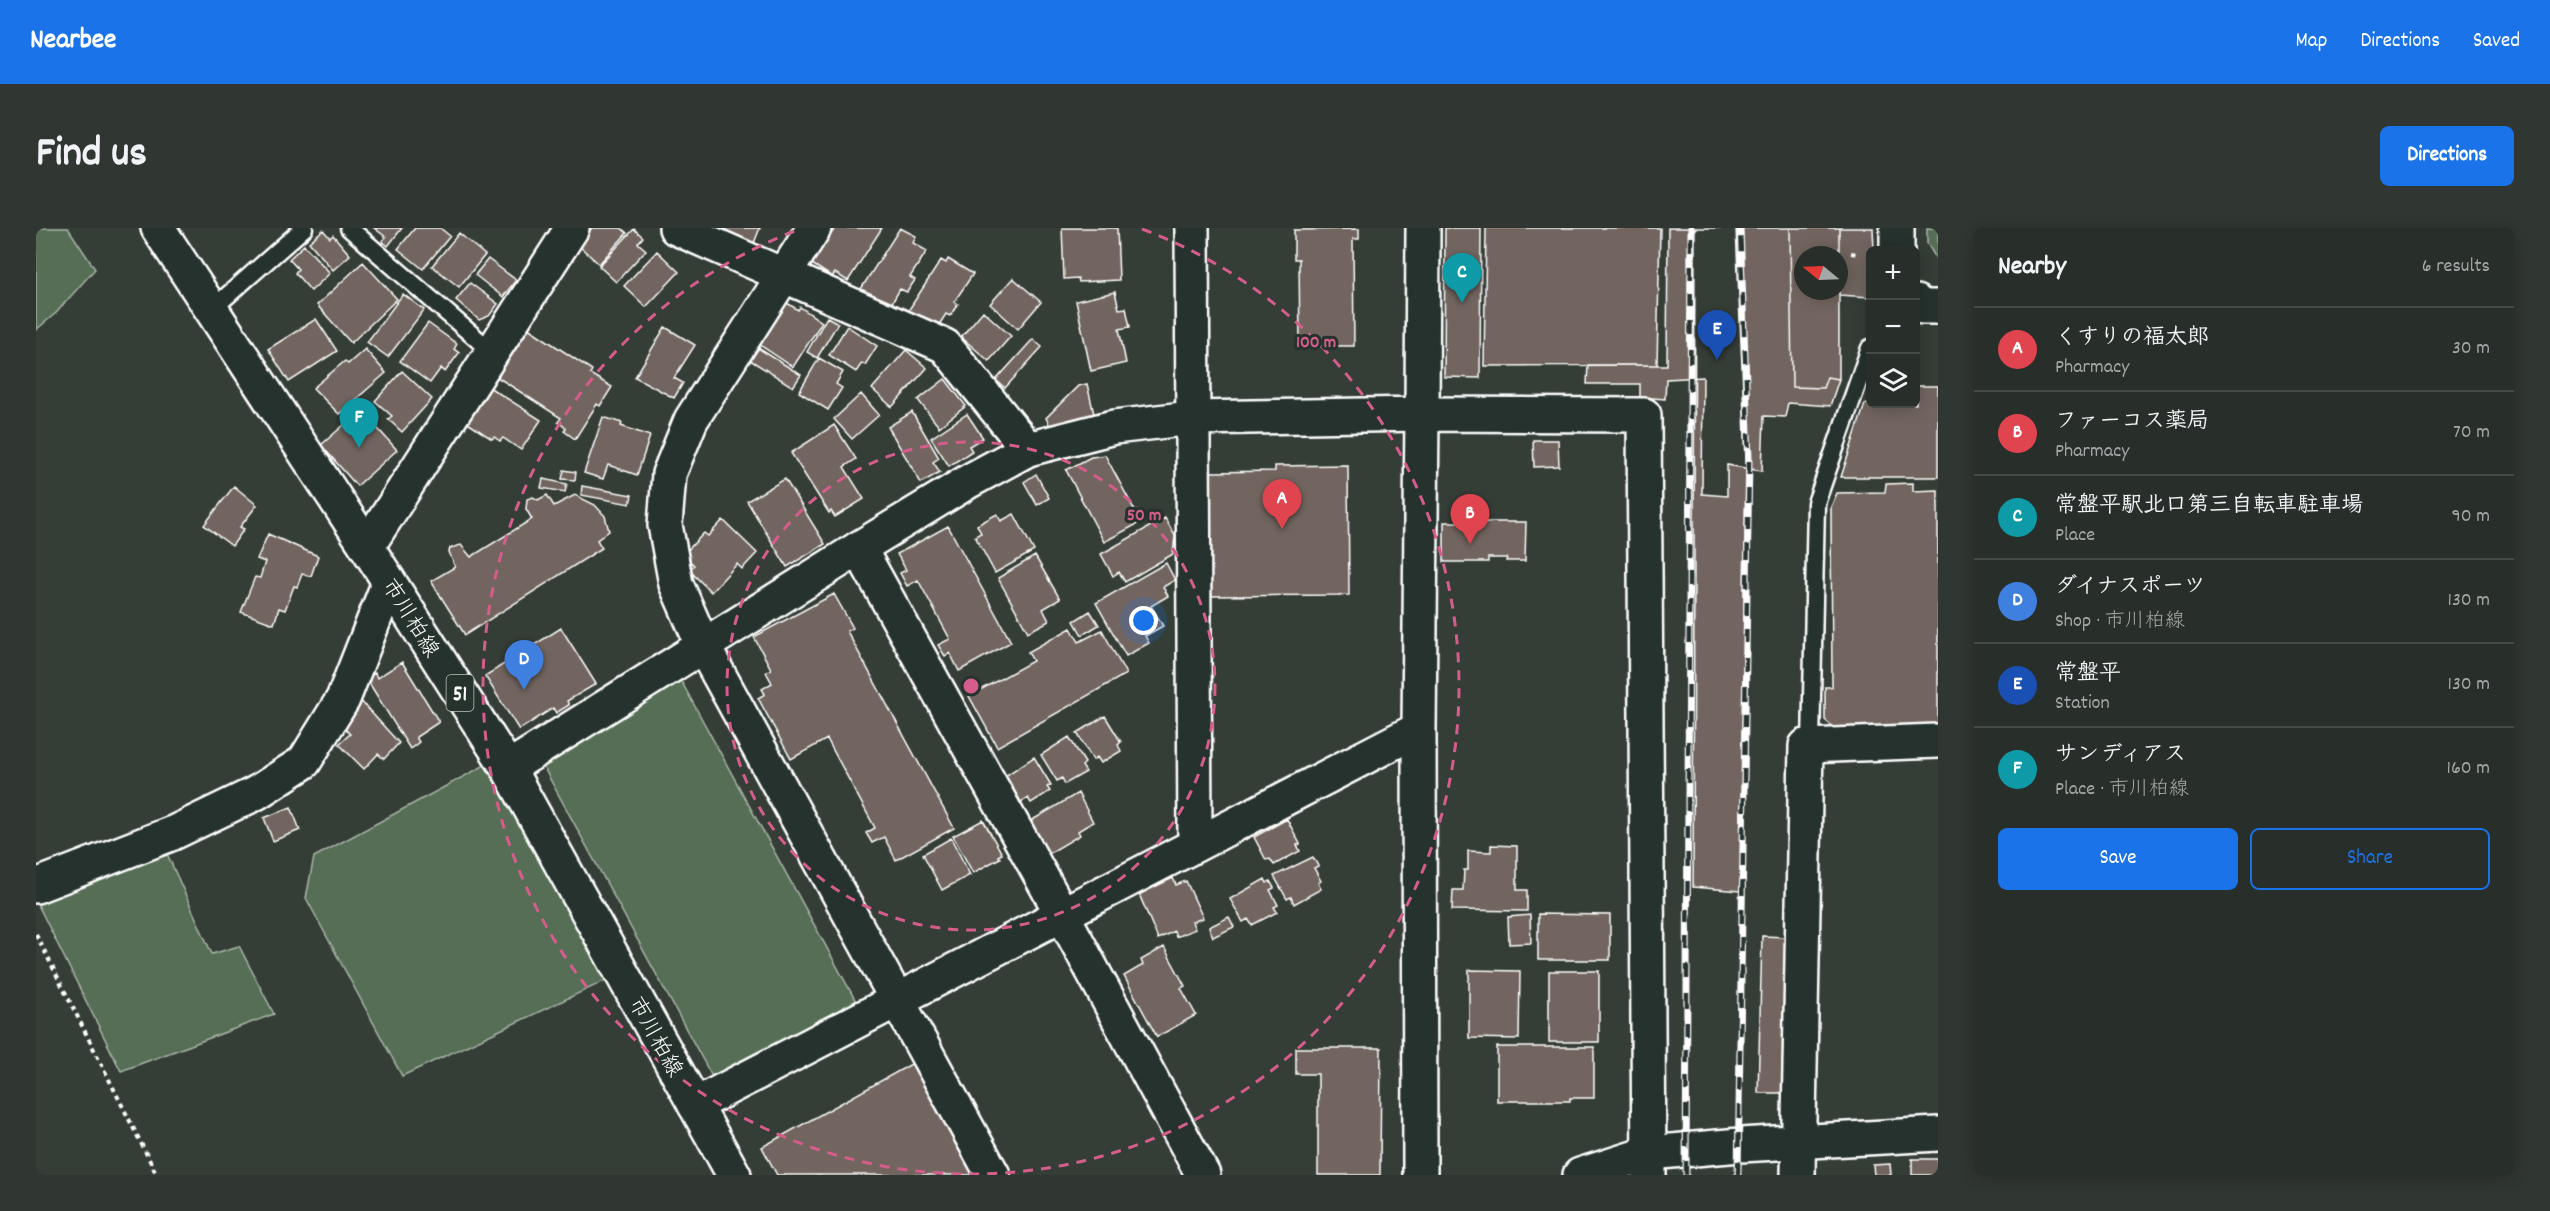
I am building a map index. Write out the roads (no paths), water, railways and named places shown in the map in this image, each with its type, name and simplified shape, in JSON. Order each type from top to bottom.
[{"type":"street","name":"市川柏線","points":[[159,228],[508,768],[734,1175]]},
{"type":"street","points":[[676,228],[945,346],[1028,449]]},
{"type":"street","points":[[814,228],[691,420],[669,474],[665,525],[667,537],[676,584],[703,646],[993,1175]]},
{"type":"street","points":[[1192,228],[1195,844]]},
{"type":"street","points":[[1420,1175],[1419,729],[1423,228]]},
{"type":"street","points":[[1897,228],[1897,246]]},
{"type":"street","points":[[367,547],[568,230]]},
{"type":"street","points":[[1920,305],[1938,307]]},
{"type":"street","points":[[508,768],[859,548],[969,481],[1028,449],[1114,428],[1192,418],[1422,414],[1644,415],[1649,1164]]},
{"type":"street","points":[[859,548],[1062,914],[1203,1175]]},
{"type":"street","points":[[36,886],[173,834],[256,794],[304,762],[343,699],[389,582]]},
{"type":"street","points":[[695,1105],[1419,729]]},
{"type":"street","points":[[1798,1175],[1806,746],[1938,741]]},
{"type":"street","points":[[1580,1175],[1799,1142],[1938,1134]]},
{"type":"lane","points":[[211,310],[304,228]]},
{"type":"lane","points":[[349,228],[492,352]]},
{"type":"lane","points":[[1811,746],[1816,504],[1868,354]]},
{"type":"railway","points":[[1686,1175],[1691,228]]},
{"type":"railway","points":[[1738,1175],[1749,459],[1740,228]]},
{"type":"place","name":"常盤平駅北口第三自転車駐車場","points":[[1462,303]]},
{"type":"place","name":"常盤平","points":[[1717,360]]},
{"type":"place","name":"サンディアス","points":[[359,448]]},
{"type":"place","name":"くすりの福太郎","points":[[1282,529]]},
{"type":"place","name":"ファーコス薬局","points":[[1470,544]]},
{"type":"place","name":"ダイナスポーツ","points":[[524,690]]}]
